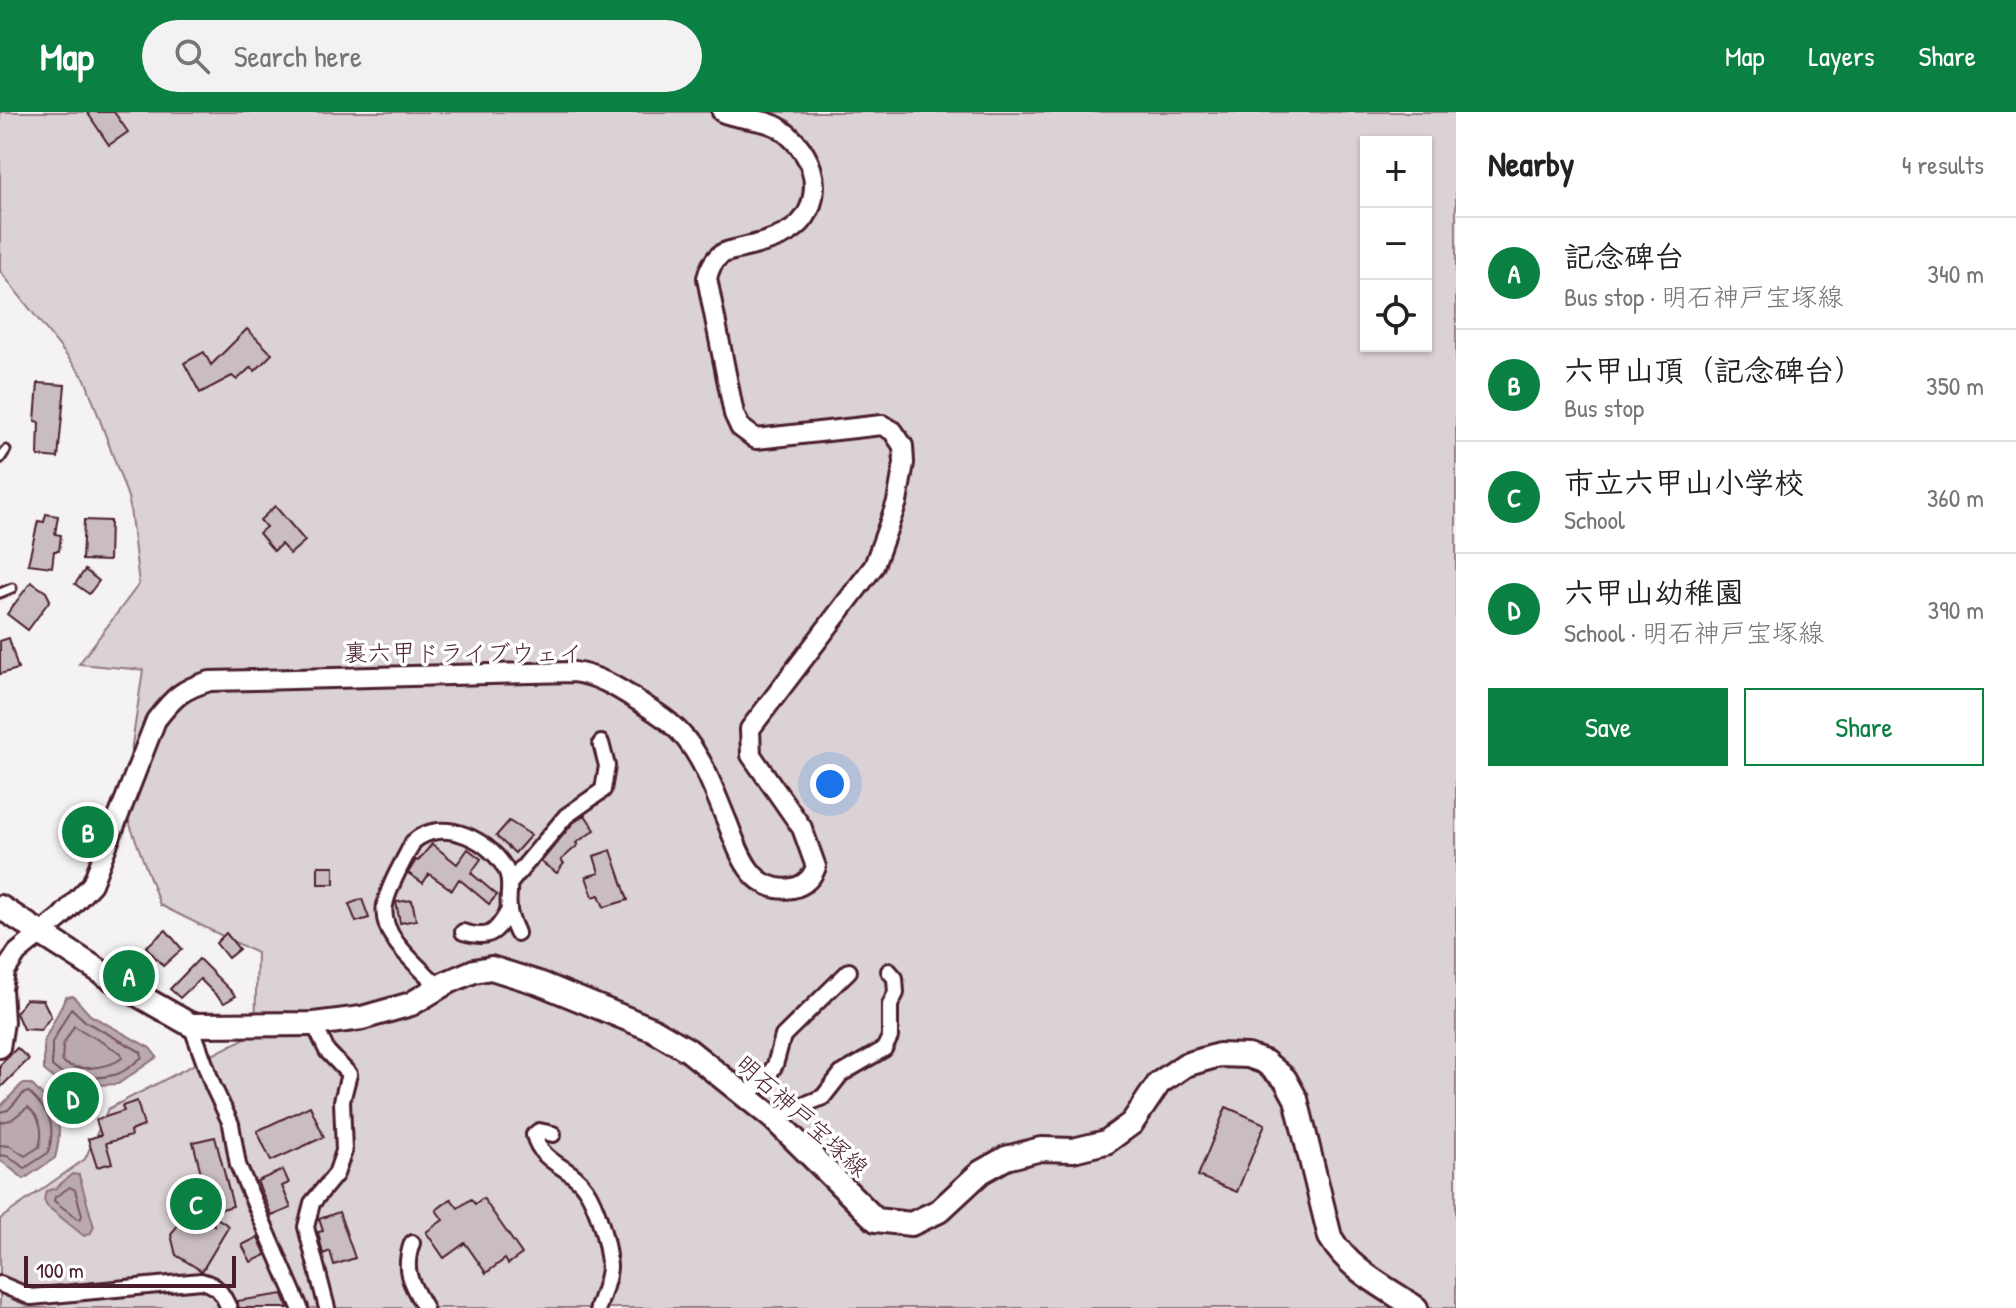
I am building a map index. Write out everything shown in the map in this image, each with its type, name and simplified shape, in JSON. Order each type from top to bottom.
[{"type":"main road","points":[[0,907],[126,988],[191,1025]]},
{"type":"main road","name":"明石神戸宝塚線","points":[[191,1025],[314,1024],[362,1018],[411,1004],[474,971],[491,968],[539,983],[652,1029],[688,1050],[773,1118],[876,1220],[911,1224],[939,1211],[981,1172],[1006,1158],[1041,1149],[1073,1150],[1106,1142],[1132,1123],[1159,1083],[1185,1065],[1219,1055],[1248,1056],[1265,1062],[1285,1079],[1296,1099],[1330,1237],[1340,1254],[1358,1272],[1416,1308]]},
{"type":"street","name":"裏六甲ドライブウェイ","points":[[42,934],[92,884],[156,720],[170,701],[186,688],[210,681],[574,672],[592,675],[623,691],[672,724],[695,750],[751,873],[762,883],[789,890],[799,888],[813,876],[816,867],[802,828],[751,755],[750,729],[874,566],[897,502],[904,463],[903,446],[893,431],[882,425],[756,439],[740,427],[734,414],[707,278],[720,254],[777,239],[799,225],[814,198],[814,176],[805,153],[779,127],[722,112]]},
{"type":"street","points":[[510,883],[566,816],[603,790],[607,766],[601,743]]},
{"type":"street","points":[[439,987],[403,950],[385,921],[384,907],[388,893],[413,842],[420,836],[435,831],[473,837],[505,868],[510,883],[509,910],[517,933]]},
{"type":"street","points":[[463,932],[478,937],[487,935],[496,930],[509,910]]},
{"type":"street","points":[[0,1048],[4,1022],[1,996],[3,978],[17,953],[42,934]]},
{"type":"street","points":[[745,1095],[764,1082],[775,1065],[783,1036],[849,971]]},
{"type":"street","points":[[773,1118],[823,1097],[841,1074],[884,1049],[890,1037],[890,1005],[896,993],[895,978],[889,971]]},
{"type":"street","points":[[314,1024],[327,1051],[349,1074],[342,1101],[344,1151],[336,1174],[312,1203],[306,1227],[327,1308]]},
{"type":"street","points":[[191,1025],[213,1086],[231,1124],[238,1165],[300,1308]]},
{"type":"street","points":[[553,1134],[539,1131],[534,1135],[548,1159],[585,1186],[602,1230],[609,1267],[598,1308]]},
{"type":"street","points":[[412,1243],[406,1265],[412,1287],[425,1308]]},
{"type":"street","points":[[0,1284],[31,1297],[201,1281],[214,1284],[229,1308]]},
{"type":"lane","points":[[0,459],[6,450]]},
{"type":"lane","points":[[0,593],[12,588]]},
{"type":"shaded area","points":[[0,112],[1456,112],[1456,1308],[0,1308],[0,1219],[85,1159],[108,1109],[255,1033],[257,953],[160,905],[123,806],[143,670],[79,664],[139,584],[129,500],[85,379],[0,271]]},
{"type":"water","points":[[73,996],[90,1015],[150,1048],[157,1057],[118,1084],[76,1086],[59,1083],[44,1070],[44,1041],[66,997]]},
{"type":"water","points":[[22,1084],[31,1084],[47,1101],[59,1125],[55,1158],[24,1179],[0,1160],[0,1107]]},
{"type":"water","points":[[72,1174],[79,1175],[94,1227],[90,1234],[84,1236],[47,1206],[44,1200],[46,1191],[56,1188]]},
{"type":"building","points":[[87,112],[114,112],[128,132],[109,145]]},
{"type":"building","points":[[247,329],[272,354],[255,371],[251,367],[237,380],[232,376],[200,393],[184,363],[204,352],[211,365]]},
{"type":"building","points":[[38,383],[65,385],[58,458],[38,456],[39,422],[35,421]]},
{"type":"building","points":[[275,506],[305,541],[290,554],[281,544],[274,551],[259,533],[266,527],[260,520]]},
{"type":"building","points":[[46,514],[58,516],[55,534],[61,535],[59,551],[54,551],[52,567],[28,564],[38,521],[44,522]]},
{"type":"building","points":[[84,520],[110,521],[109,561],[82,560]]},
{"type":"building","points":[[85,570],[99,581],[89,594],[75,584]]},
{"type":"building","points":[[31,582],[46,592],[50,600],[28,630],[7,614]]},
{"type":"building","points":[[9,638],[18,669],[0,674],[0,641]]},
{"type":"building","points":[[585,815],[595,830],[576,843],[578,845],[561,860],[564,863],[557,873],[541,862],[573,823]]},
{"type":"building","points":[[509,821],[531,835],[515,853],[496,836]]},
{"type":"building","points":[[432,844],[457,864],[468,849],[481,859],[471,873],[497,895],[489,904],[459,879],[452,890],[429,874],[423,883],[408,873]]},
{"type":"building","points":[[611,850],[628,900],[604,907],[599,895],[593,897],[586,877],[599,873],[594,856]]},
{"type":"building","points":[[318,866],[334,866],[334,884],[318,884]]},
{"type":"building","points":[[362,899],[369,918],[356,922],[349,904]]},
{"type":"building","points":[[412,900],[416,920],[400,923],[396,902]]},
{"type":"building","points":[[166,930],[182,949],[163,966],[146,947]]},
{"type":"building","points":[[226,933],[239,949],[228,958],[216,943]]},
{"type":"building","points":[[199,959],[236,996],[224,1003],[200,979],[180,998],[170,989]]},
{"type":"building","points":[[26,999],[43,1000],[51,1016],[41,1030],[23,1029],[16,1013]]},
{"type":"building","points":[[17,1048],[29,1059],[0,1088],[0,1065]]},
{"type":"building","points":[[137,1101],[144,1126],[130,1131],[131,1136],[106,1143],[112,1163],[97,1167],[88,1139],[101,1135],[96,1120],[124,1111],[122,1106]]},
{"type":"building","points":[[310,1106],[324,1137],[271,1161],[257,1131]]},
{"type":"building","points":[[1226,1107],[1265,1124],[1237,1192],[1198,1176]]},
{"type":"building","points":[[215,1137],[233,1206],[211,1212],[193,1142]]},
{"type":"building","points":[[283,1170],[289,1183],[282,1186],[291,1208],[272,1216],[257,1181]]},
{"type":"building","points":[[483,1198],[522,1254],[508,1264],[505,1259],[486,1273],[465,1243],[444,1258],[426,1232],[443,1220],[436,1210],[451,1199],[458,1208],[471,1199],[475,1204]]},
{"type":"building","points":[[194,1212],[214,1225],[212,1215],[229,1226],[202,1271],[176,1255],[171,1235],[185,1214]]},
{"type":"building","points":[[339,1212],[355,1258],[334,1265],[330,1251],[323,1254],[318,1232],[323,1231],[319,1219]]},
{"type":"building","points":[[258,1237],[266,1255],[251,1262],[242,1245]]},
{"type":"building","points":[[283,1294],[288,1308],[239,1308],[237,1301]]},
{"type":"place","name":"六甲山頂（記念碑台）","points":[[88,832]]},
{"type":"place","name":"記念碑台","points":[[129,976]]},
{"type":"place","name":"六甲山幼稚園","points":[[73,1098]]},
{"type":"place","name":"市立六甲山小学校","points":[[196,1204]]}]
